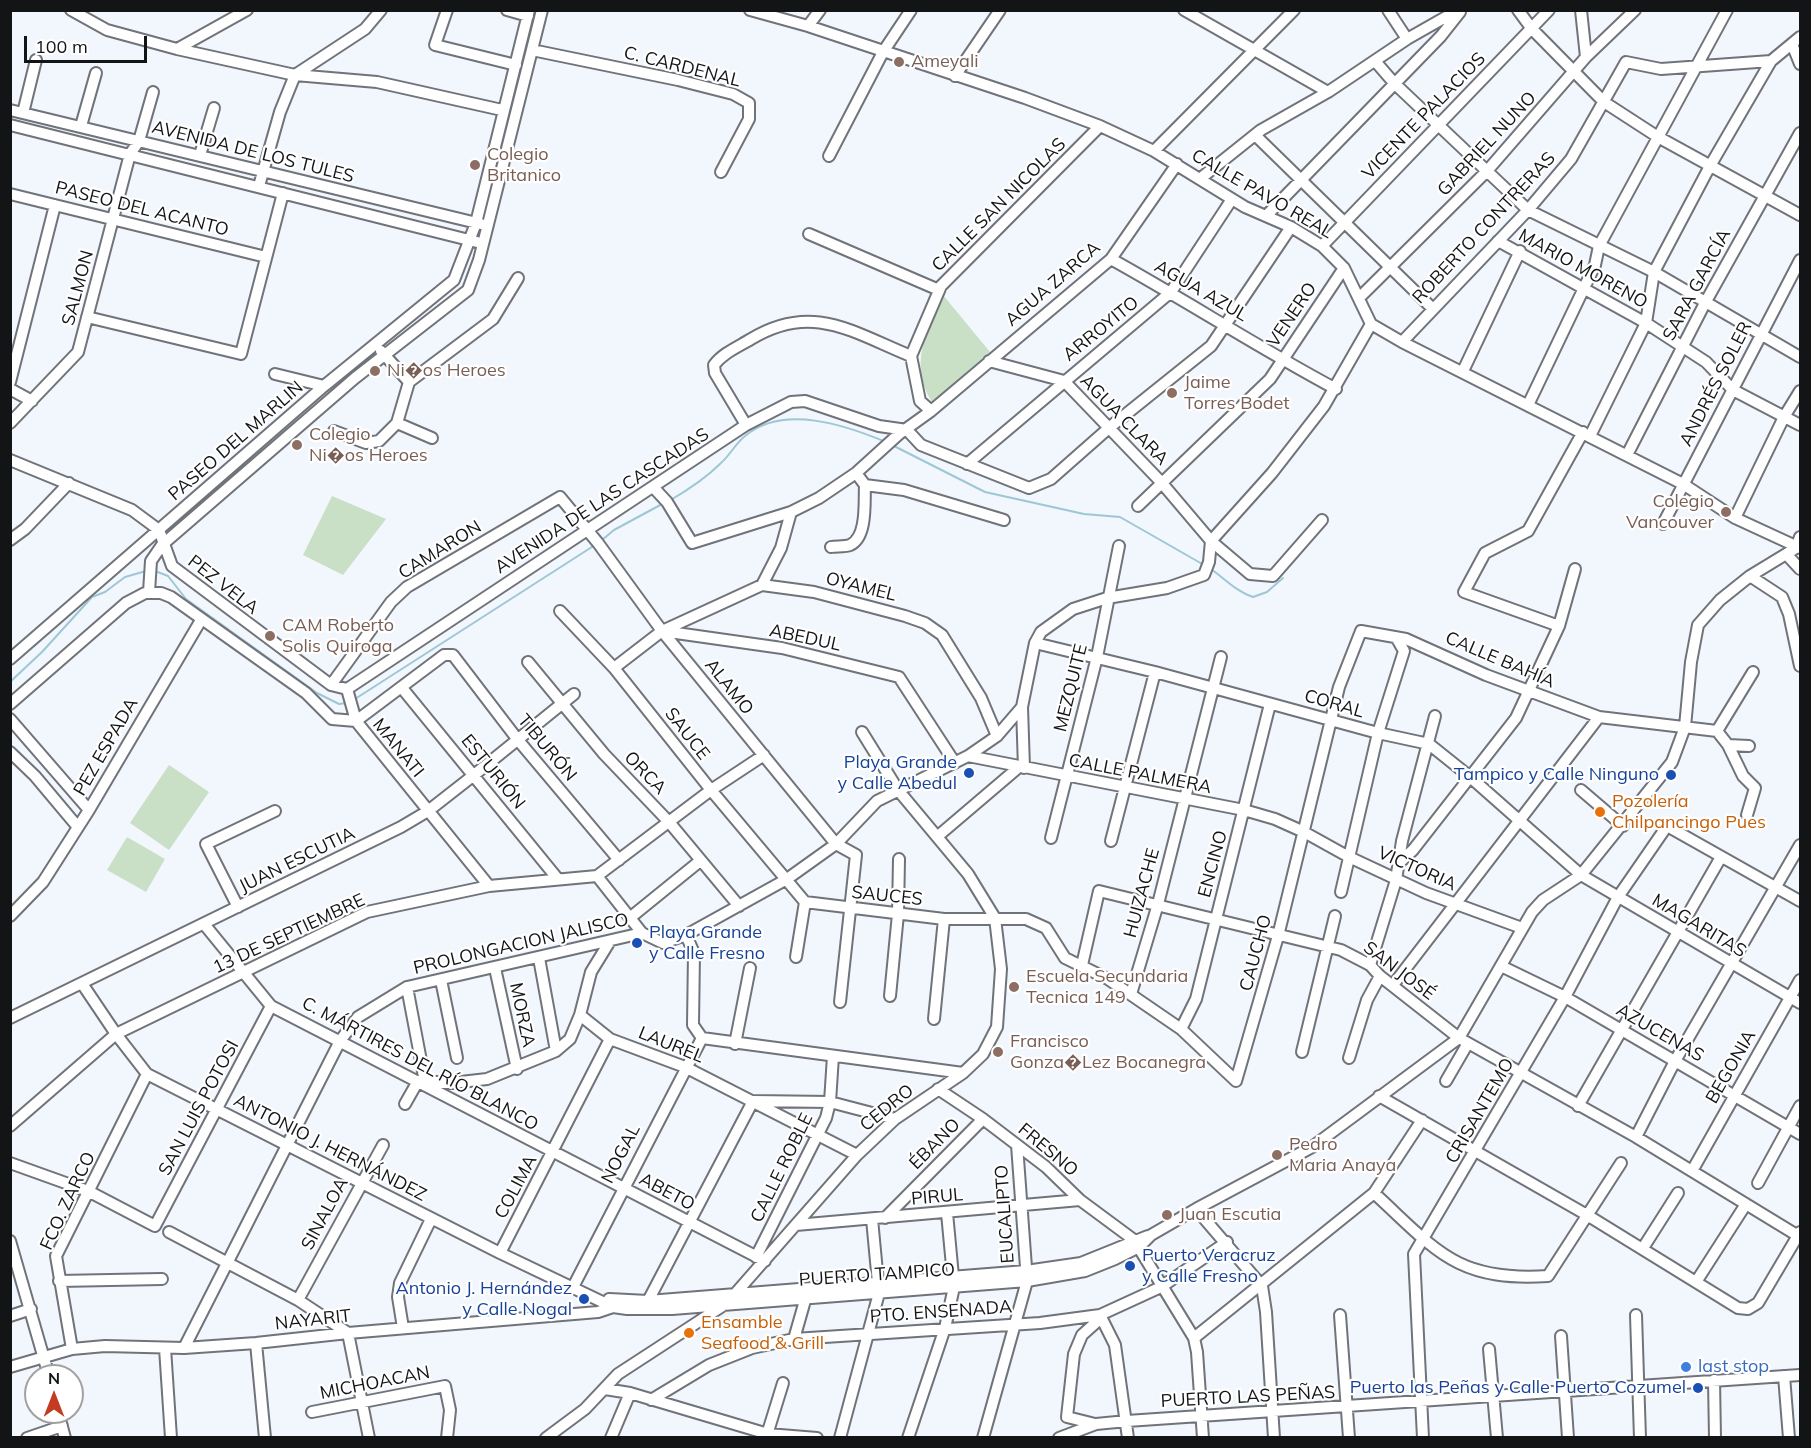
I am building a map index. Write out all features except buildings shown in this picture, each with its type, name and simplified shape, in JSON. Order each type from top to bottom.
[{"type":"street","points":[[71,10],[107,30],[177,50],[295,75],[377,82],[502,110]]},
{"type":"street","points":[[177,50],[247,10]]},
{"type":"street","points":[[259,186],[279,112],[295,75],[365,29],[381,10]]},
{"type":"street","points":[[447,10],[435,45],[516,65]]},
{"type":"street","points":[[507,10],[528,13]]},
{"type":"street","name":"PASEO DEL MARLIN","points":[[149,592],[151,561],[162,545],[384,355],[468,290],[474,279],[542,10]]},
{"type":"street","name":"CALLE PAVO REAL","points":[[750,10],[808,26],[1100,126],[1154,151],[1232,199],[1291,227],[1322,246],[1344,268],[1360,297],[1371,324]]},
{"type":"street","points":[[808,26],[820,10]]},
{"type":"street","points":[[830,156],[883,52],[910,10]]},
{"type":"street","points":[[955,76],[1000,10]]},
{"type":"street","points":[[1184,10],[1328,92]]},
{"type":"street","points":[[1154,151],[1293,10]]},
{"type":"street","points":[[1388,10],[1407,39]]},
{"type":"street","points":[[1201,178],[1255,135],[1328,92],[1407,39],[1459,10]]},
{"type":"street","points":[[1266,216],[1441,36],[1459,10]]},
{"type":"street","points":[[1518,10],[1532,29],[1576,71],[1604,102],[1658,137],[1800,215]]},
{"type":"street","name":"VICENTE PALACIOS","points":[[1322,246],[1343,221],[1441,125],[1549,10]]},
{"type":"street","points":[[1581,10],[1586,57]]},
{"type":"street","name":"GABRIEL NUNO","points":[[1360,297],[1487,171],[1586,57],[1635,10]]},
{"type":"street","points":[[1528,405],[1595,265],[1599,246],[1727,10]]},
{"type":"street","name":"PASEO DEL MARLIN","points":[[10,659],[324,386],[447,288],[454,279],[471,240],[528,13]]},
{"type":"street","points":[[1558,626],[1464,592],[1485,553],[1528,531],[1586,434],[1646,323],[1654,272],[1710,166],[1771,61],[1796,41],[1800,64]]},
{"type":"street","name":"C. CARDENAL","points":[[532,50],[678,80],[733,94],[749,103],[749,119],[721,172]]},
{"type":"street","points":[[23,113],[36,60]]},
{"type":"street","points":[[1376,61],[1394,83],[1441,125],[1528,210],[1654,272],[1800,357]]},
{"type":"street","points":[[1694,68],[1771,61]]},
{"type":"street","name":"ROBERTO CONTRERAS","points":[[1402,342],[1528,210],[1570,159],[1626,62],[1661,69],[1694,68]]},
{"type":"street","points":[[81,126],[96,73]]},
{"type":"street","name":"SALMON","points":[[10,423],[78,352],[130,154],[139,141],[153,92]]},
{"type":"street","points":[[200,155],[214,108]]},
{"type":"street","name":"AVENIDA DE LOS TULES","points":[[10,110],[488,226]]},
{"type":"street","name":"AVENIDA DE LOS TULES","points":[[10,125],[483,244]]},
{"type":"street","name":"CALLE SAN NICOLAS","points":[[911,356],[939,290],[1100,126]]},
{"type":"street","name":"SARA GARCÍA","points":[[1627,455],[1705,303],[1800,133]]},
{"type":"street","points":[[1255,135],[1433,309]]},
{"type":"street","name":"AGUA ZARCA","points":[[903,432],[1111,259],[1177,164]]},
{"type":"street","points":[[87,317],[241,354],[284,193]]},
{"type":"street","name":"PASEO DEL ACANTO","points":[[10,194],[266,257]]},
{"type":"street","name":"ARROYITO","points":[[967,464],[1171,292],[1232,199]]},
{"type":"street","points":[[10,382],[55,205]]},
{"type":"street","points":[[654,488],[667,502],[692,543],[791,512],[819,498],[856,473],[903,432],[921,445],[1029,488],[1051,479],[1110,427],[1211,346],[1228,325],[1291,227]]},
{"type":"street","points":[[809,234],[939,290]]},
{"type":"street","name":"MARIO MORENO","points":[[1498,241],[1520,252],[1582,291],[1646,323],[1706,362],[1733,390],[1800,425]]},
{"type":"street","points":[[1463,371],[1520,252]]},
{"type":"street","name":"AGUA AZUL","points":[[1111,259],[1228,325],[1281,360],[1336,388]]},
{"type":"street","name":"ANDRÉS SOLER","points":[[1664,524],[1800,260]]},
{"type":"street","name":"VENERO","points":[[1138,506],[1270,380],[1281,360],[1344,268]]},
{"type":"street","points":[[334,431],[366,443],[380,441],[397,423],[409,382],[493,319],[518,278]]},
{"type":"street","points":[[746,425],[715,373],[714,365],[720,357],[775,325],[802,320],[827,322],[911,356],[920,401],[931,411]]},
{"type":"street","points":[[938,836],[1021,768],[1022,707],[1035,643],[1041,632],[1073,609],[1107,598],[1167,588],[1204,575],[1209,562],[1211,541],[1272,473],[1336,388],[1371,324],[1402,342],[1683,484],[1735,518],[1796,547]]},
{"type":"street","points":[[375,344],[409,382]]},
{"type":"street","name":"AGUA CLARA","points":[[989,361],[1064,381],[1161,482],[1211,541],[1250,573],[1273,576],[1322,520]]},
{"type":"street","points":[[275,374],[324,386]]},
{"type":"street","points":[[10,389],[32,401]]},
{"type":"street","points":[[1735,518],[1784,417],[1800,391]]},
{"type":"street","name":"AVENIDA DE LAS CASCADAS","points":[[347,689],[746,425],[791,402],[805,401],[903,432]]},
{"type":"street","points":[[397,423],[432,438]]},
{"type":"street","points":[[259,443],[268,454]]},
{"type":"street","points":[[10,460],[132,510],[159,530]]},
{"type":"street","points":[[831,547],[850,545],[858,537],[863,517],[865,485],[856,473]]},
{"type":"street","points":[[10,540],[25,529],[69,483]]},
{"type":"street","points":[[865,485],[904,490],[1004,520]]},
{"type":"street","name":"CAMARON","points":[[331,685],[392,602],[407,587],[560,497],[587,530]]},
{"type":"street","points":[[614,668],[662,631],[762,585],[781,548],[791,512]]},
{"type":"street","name":"PEZ VELA","points":[[159,530],[162,545],[172,567],[331,685]]},
{"type":"street","name":"ALAMO","points":[[587,530],[662,631],[836,844],[856,855],[852,909]]},
{"type":"street","name":"MEZQUITE","points":[[1051,838],[1097,657],[1119,546]]},
{"type":"street","points":[[1796,547],[1800,569]]},
{"type":"street","points":[[1446,1081],[1463,1041],[1522,927],[1543,900],[1581,875],[1623,826],[1672,762],[1685,727],[1691,662],[1698,625],[1720,600],[1750,576],[1796,547]]},
{"type":"street","points":[[1400,862],[1413,850],[1469,776],[1503,736],[1529,690],[1558,626],[1575,568]]},
{"type":"street","points":[[1750,576],[1782,597],[1789,614],[1800,666]]},
{"type":"street","name":"OYAMEL","points":[[762,585],[814,592],[925,623],[942,635],[962,663],[981,698],[997,736]]},
{"type":"street","points":[[10,704],[126,603],[149,592],[171,597],[201,620]]},
{"type":"street","name":"SAUCE","points":[[560,611],[614,668],[711,790],[787,879]]},
{"type":"street","name":"MANATI","points":[[201,620],[306,693],[332,719],[356,721],[489,886]]},
{"type":"street","name":"PEZ ESPADA","points":[[10,916],[43,882],[89,810],[201,620]]},
{"type":"street","name":"ABEDUL","points":[[662,631],[782,648],[899,677],[955,763]]},
{"type":"street","name":"CALLE BAHÍA","points":[[1339,687],[1361,631],[1421,644],[1486,675],[1599,717],[1716,731]]},
{"type":"street","points":[[1341,892],[1378,734],[1404,651],[1395,637]]},
{"type":"street","name":"CORAL","points":[[1035,643],[1155,672],[1378,734],[1429,744],[1469,776],[1581,875]]},
{"type":"street","name":"TIBURÓN","points":[[402,688],[444,655],[453,655],[518,740],[619,860]]},
{"type":"street","name":"HUIZACHE","points":[[1131,994],[1158,904],[1221,657]]},
{"type":"street","name":"ORCA","points":[[528,662],[604,754],[669,822],[739,906]]},
{"type":"street","points":[[1112,841],[1155,672]]},
{"type":"street","points":[[1747,815],[1755,788],[1743,776],[1728,745],[1716,731],[1753,672]]},
{"type":"street","points":[[331,685],[347,689],[356,721],[402,688]]},
{"type":"street","name":"CAUCHO","points":[[1181,1029],[1236,1082],[1278,936],[1339,687]]},
{"type":"street","name":"ESTURIÓN","points":[[402,688],[557,879]]},
{"type":"street","name":"JUAN ESCUTIA","points":[[10,1018],[401,827],[428,811],[574,693]]},
{"type":"street","name":"ENCINO","points":[[1181,1029],[1196,999],[1270,704]]},
{"type":"street","points":[[764,755],[711,790],[597,876],[642,933],[663,944],[686,935],[787,879],[836,844],[877,801],[968,756],[997,736],[1022,707]]},
{"type":"street","points":[[1370,965],[1400,862],[1402,841],[1435,716]]},
{"type":"street","points":[[1393,985],[1521,822],[1599,717]]},
{"type":"street","points":[[10,719],[89,810]]},
{"type":"street","name":"CEDRO","points":[[605,1389],[618,1374],[727,1303],[761,1259],[796,1225],[857,1155],[895,1119],[963,1073],[983,1054],[998,1027],[1000,969],[995,918],[979,891],[938,836],[898,790],[862,732]]},
{"type":"street","points":[[1728,745],[1749,746]]},
{"type":"street","points":[[10,753],[35,776],[77,826]]},
{"type":"street","name":"CALLE PALMERA","points":[[968,756],[1244,810],[1275,819],[1304,832]]},
{"type":"street","points":[[1581,790],[1623,826]]},
{"type":"street","points":[[238,907],[206,847],[208,842],[275,811]]},
{"type":"street","name":"CRISANTEMO","points":[[1423,1437],[1413,1270],[1414,1254],[1422,1237],[1477,1150],[1565,997],[1618,897],[1667,826],[1721,857]]},
{"type":"street","name":"VICTORIA","points":[[1304,832],[1395,880],[1522,927]]},
{"type":"street","points":[[1636,1137],[1676,1061],[1800,845]]},
{"type":"street","points":[[1578,1106],[1721,857],[1800,901]]},
{"type":"street","points":[[890,996],[898,914],[899,859]]},
{"type":"street","points":[[631,918],[700,861]]},
{"type":"street","name":"MAGARITAS","points":[[1581,875],[1796,1000]]},
{"type":"street","name":"13 DE SEPTIEMBRE","points":[[10,1126],[116,1034],[367,912],[489,886],[597,876]]},
{"type":"street","points":[[787,879],[805,902],[796,957]]},
{"type":"street","points":[[1082,965],[1099,891],[1278,936]]},
{"type":"street","name":"SAUCES","points":[[805,902],[944,919],[995,918]]},
{"type":"street","points":[[840,1002],[852,909]]},
{"type":"street","points":[[1302,1052],[1335,916]]},
{"type":"street","points":[[995,918],[1026,919],[1046,928],[1065,958],[1082,965],[1131,994],[1181,1029]]},
{"type":"street","points":[[934,1019],[944,919]]},
{"type":"street","points":[[204,924],[271,1006]]},
{"type":"street","name":"PROLONGACION JALISCO","points":[[184,1348],[340,1041],[358,1017],[407,987],[642,933]]},
{"type":"street","points":[[686,935],[694,953],[693,1025],[702,1038],[735,1044],[938,1067],[963,1073]]},
{"type":"street","name":"SAN JOSÉ","points":[[1278,936],[1341,950],[1370,965],[1380,976],[1463,1041],[1636,1137],[1800,1235]]},
{"type":"street","points":[[422,1082],[452,1083],[487,1079],[517,1069],[556,1051],[570,1039],[580,1015],[591,972],[610,941]]},
{"type":"street","points":[[538,958],[556,1051]]},
{"type":"street","name":"AZUCENAS","points":[[1502,966],[1565,997],[1800,1134]]},
{"type":"street","name":"MORZA","points":[[495,968],[517,1069]]},
{"type":"street","points":[[735,1044],[750,968]]},
{"type":"street","points":[[1350,1058],[1367,1000],[1380,976]]},
{"type":"street","points":[[441,980],[457,1058]]},
{"type":"street","name":"BEGONIA","points":[[1692,1171],[1733,1095],[1796,1000],[1800,980]]},
{"type":"street","name":"ANTONIO J. HERNÁNDEZ","points":[[83,984],[116,1034],[147,1074],[500,1253],[597,1298],[614,1303]]},
{"type":"street","points":[[405,1104],[422,1082],[407,987]]},
{"type":"street","name":"C. MÁRTIRES DEL RÍO BLANCO","points":[[271,1006],[422,1082],[553,1152]]},
{"type":"street","name":"SAN LUIS POTOSI","points":[[88,1191],[155,1226],[219,1109],[271,1006]]},
{"type":"street","name":"LAUREL","points":[[580,1015],[610,1039],[685,1067],[857,1155]]},
{"type":"street","name":"NOGAL","points":[[573,1287],[622,1188],[702,1038]]},
{"type":"street","name":"COLIMA","points":[[500,1253],[610,1039]]},
{"type":"street","points":[[1203,1437],[1194,1338],[1136,1244],[1312,1147],[1379,1096],[1463,1041]]},
{"type":"street","name":"CALLE ROBLE","points":[[761,1259],[818,1134],[830,1102],[833,1056]]},
{"type":"street","name":"FCO. ZARCO","points":[[72,1349],[56,1256],[147,1074]]},
{"type":"street","name":"FRESNO","points":[[938,1089],[983,1119],[1046,1167],[1080,1200],[1136,1244]]},
{"type":"street","points":[[1379,1096],[1477,1150],[1738,1308],[1748,1309],[1758,1303],[1800,1235]]},
{"type":"street","points":[[648,1301],[753,1101]]},
{"type":"street","name":"LAUREL","points":[[753,1101],[830,1102],[895,1119]]},
{"type":"street","points":[[1758,1183],[1800,1106]]},
{"type":"street","name":"ÉBANO","points":[[885,1218],[983,1119]]},
{"type":"street","points":[[1194,1338],[1262,1286],[1374,1193],[1422,1120]]},
{"type":"street","name":"SINALOA","points":[[298,1300],[382,1145]]},
{"type":"street","name":"EUCALIPTO","points":[[983,1437],[1026,1276],[1017,1145]]},
{"type":"street","name":"ABETO","points":[[553,1152],[761,1259]]},
{"type":"street","points":[[10,1162],[88,1191]]},
{"type":"street","points":[[1374,1193],[1445,1258],[1464,1268],[1492,1274],[1548,1276],[1621,1163]]},
{"type":"street","points":[[1642,1248],[1678,1193]]},
{"type":"street","name":"PIRUL","points":[[796,1225],[1022,1208],[1080,1200]]},
{"type":"street","points":[[1696,1282],[1746,1204]]},
{"type":"street","points":[[1196,1209],[1227,1242],[1262,1286],[1266,1312],[1274,1437]]},
{"type":"street","points":[[908,1437],[945,1328],[954,1282],[947,1213]]},
{"type":"street","points":[[404,1328],[398,1297],[400,1283],[431,1219]]},
{"type":"street","points":[[840,1437],[879,1288],[872,1219]]},
{"type":"street","points":[[169,1232],[298,1300],[348,1333],[369,1437]]},
{"type":"street","points":[[10,1240],[14,1264],[31,1309],[46,1364]]},
{"type":"street","name":"PTO. ENSENADA","points":[[651,1400],[709,1365],[752,1348],[794,1339],[1101,1316],[1161,1287],[1227,1242]]},
{"type":"street","name":"PUERTO TAMPICO","points":[[614,1303],[736,1294],[879,1288],[1085,1271],[1136,1244]]},
{"type":"street","points":[[59,1281],[162,1279]]},
{"type":"street","name":"PUERTO TAMPICO","points":[[614,1303],[627,1309],[672,1309],[879,1288]]},
{"type":"street","points":[[794,1339],[806,1297]]},
{"type":"street","name":"NAYARIT","points":[[10,1366],[72,1349],[105,1346],[184,1348],[256,1343],[598,1312],[614,1303]]},
{"type":"street","points":[[10,1316],[31,1309]]},
{"type":"street","points":[[1340,1315],[1349,1437]]},
{"type":"street","points":[[1636,1315],[1640,1437]]},
{"type":"street","points":[[1096,1424],[1067,1417],[1074,1354],[1082,1335],[1101,1316],[1115,1345],[1128,1437]]},
{"type":"street","points":[[1561,1336],[1568,1437]]},
{"type":"street","points":[[256,1343],[265,1437]]},
{"type":"street","points":[[165,1348],[171,1437]]},
{"type":"street","points":[[1489,1349],[1497,1437]]},
{"type":"street","name":"PUERTO LAS PEÑAS","points":[[1059,1437],[1096,1424],[1127,1421],[1347,1408],[1800,1375]]},
{"type":"street","points":[[1784,1376],[1789,1437]]},
{"type":"street","points":[[1714,1380],[1715,1437]]},
{"type":"street","points":[[767,1436],[783,1383]]},
{"type":"street","name":"MICHOACAN","points":[[312,1412],[445,1386],[450,1410],[447,1437]]},
{"type":"street","points":[[546,1437],[585,1409],[605,1389],[630,1393],[767,1436],[817,1437]]},
{"type":"street","points":[[611,1437],[630,1393]]},
{"type":"street","points":[[27,1437],[64,1432]]},
{"type":"green space","points":[[943,295],[990,352],[932,402],[922,376],[922,350],[939,299]]},
{"type":"green space","points":[[332,496],[386,519],[343,575],[303,555]]},
{"type":"green space","points":[[169,765],[209,792],[169,850],[130,823]]},
{"type":"green space","points":[[127,837],[165,859],[146,892],[107,870]]},
{"type":"waterway","points":[[669,501],[709,474],[745,436],[761,426],[778,421],[796,419],[834,424],[886,442]]},
{"type":"waterway","points":[[894,446],[985,492],[1084,514],[1120,517],[1204,565]]},
{"type":"waterway","points":[[602,540],[614,530],[664,503]]},
{"type":"waterway","points":[[355,699],[595,545]]},
{"type":"waterway","points":[[1211,569],[1236,589],[1253,597],[1267,592],[1283,578]]},
{"type":"waterway","points":[[10,682],[42,652],[92,597],[105,592],[125,577],[146,571]]},
{"type":"waterway","points":[[155,571],[168,576],[186,599],[317,693],[339,704],[347,703]]},
{"type":"place","name":"Ameyali","points":[[899,62]]},
{"type":"place","name":"Colegio Britanico","points":[[475,165]]},
{"type":"place","name":"Ni�os Heroes","points":[[375,371]]},
{"type":"place","name":"Jaime Torres Bodet","points":[[1172,393]]},
{"type":"place","name":"Colegio Ni�os Heroes","points":[[297,445]]},
{"type":"place","name":"Colegio Vancouver","points":[[1726,512]]},
{"type":"place","name":"CAM Roberto Solis Quiroga","points":[[270,636]]},
{"type":"place","name":"Playa Grande y Calle Abedul","points":[[969,773]]},
{"type":"place","name":"Tampico y Calle Ninguno","points":[[1671,775]]},
{"type":"place","name":"Pozolería Chilpancingo Pues","points":[[1600,812]]},
{"type":"place","name":"Playa Grande y Calle Fresno","points":[[637,943]]},
{"type":"place","name":"Escuela Secundaria Tecnica 149","points":[[1014,987]]},
{"type":"place","name":"Francisco Gonza�Lez Bocanegra","points":[[998,1052]]},
{"type":"place","name":"Pedro Maria Anaya","points":[[1277,1155]]},
{"type":"place","name":"Juan Escutia","points":[[1167,1215]]},
{"type":"place","name":"Puerto Veracruz y Calle Fresno","points":[[1130,1266]]},
{"type":"place","name":"Antonio J. Hernández y Calle Nogal","points":[[584,1299]]},
{"type":"place","name":"Ensamble Seafood & Grill","points":[[689,1333]]},
{"type":"place","name":"last stop","points":[[1686,1367]]},
{"type":"place","name":"Puerto las Peñas y Calle Puerto Cozumel","points":[[1698,1388]]}]
